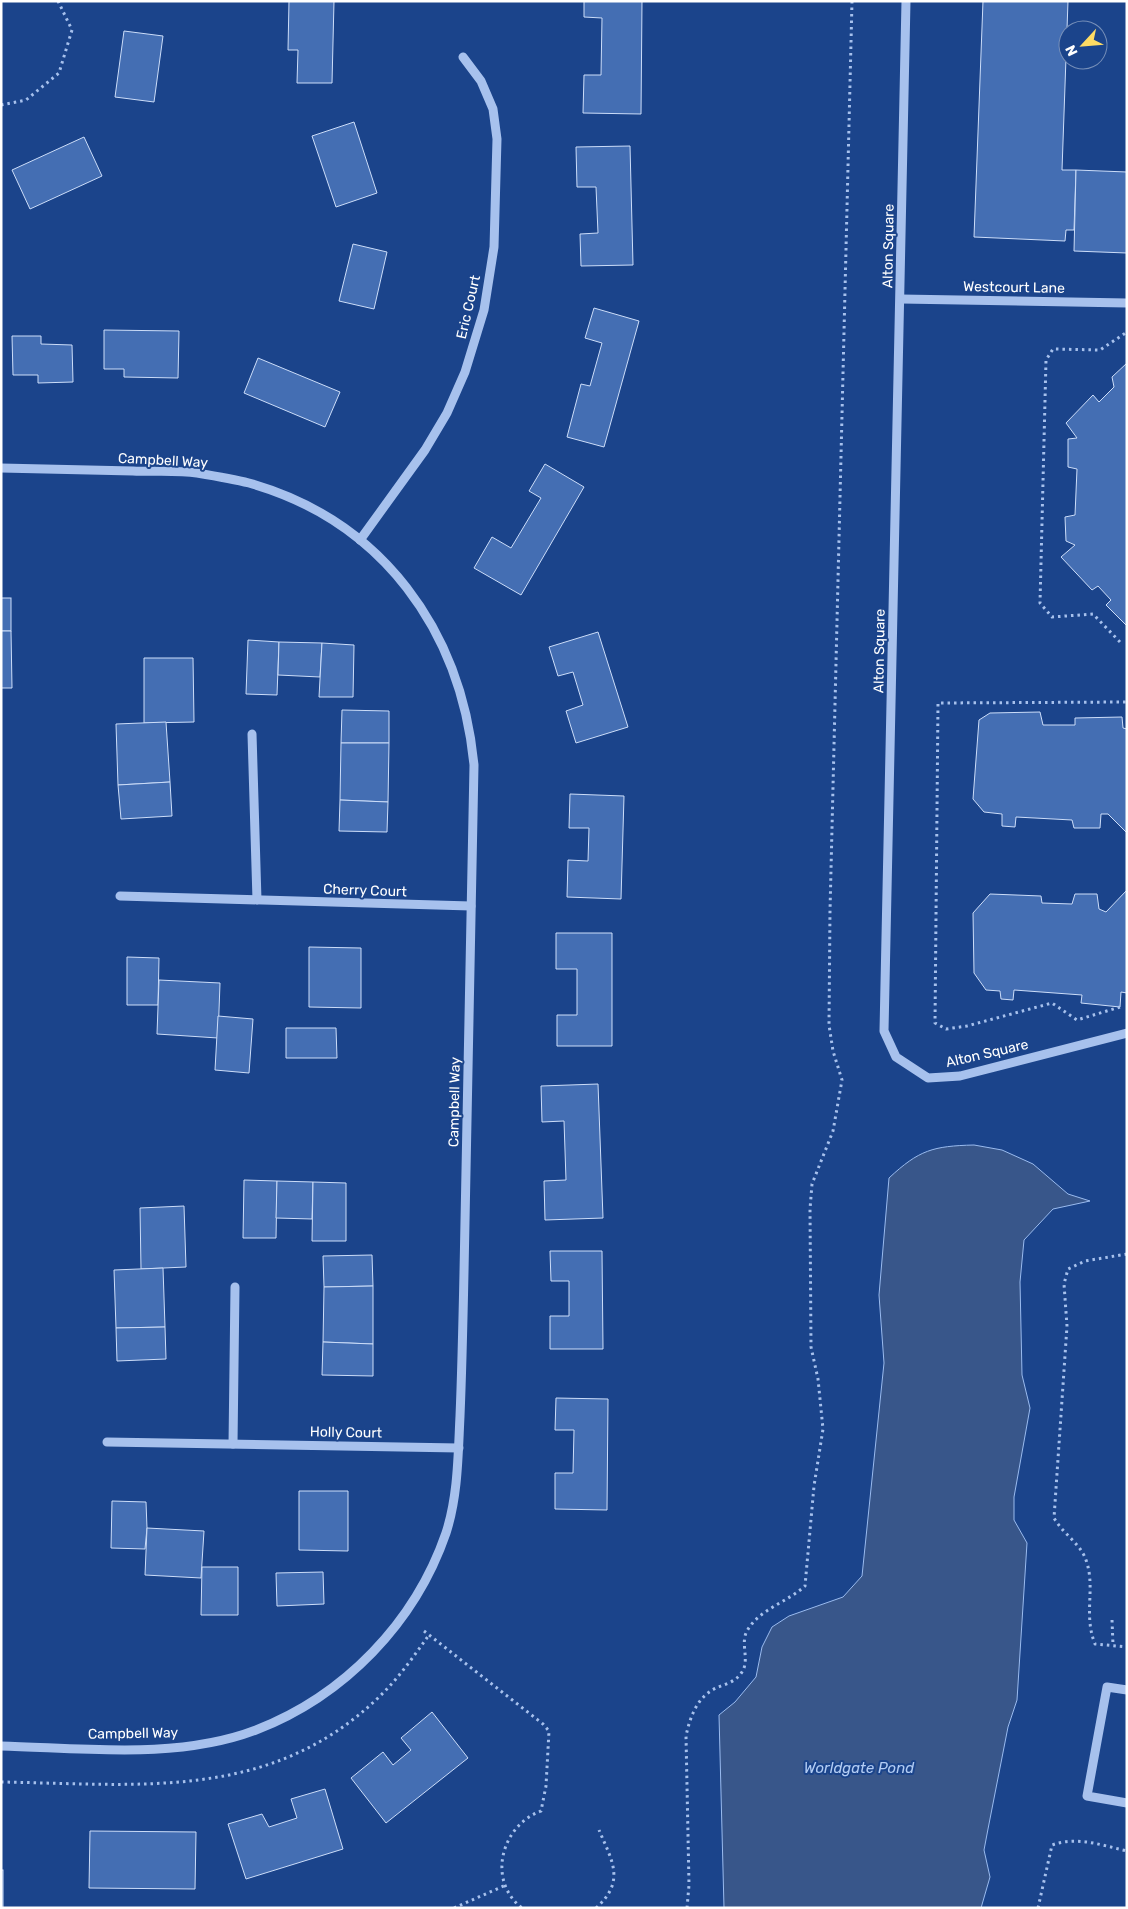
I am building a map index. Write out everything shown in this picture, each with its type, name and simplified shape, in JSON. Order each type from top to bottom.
[{"type":"street","name":"Alton Square","points":[[906,1],[884,1031],[896,1057],[928,1078],[960,1076],[1127,1032]]},
{"type":"street","name":"Eric Court","points":[[360,540],[425,450],[447,413],[465,372],[484,310],[494,247],[497,139],[493,109],[481,81],[463,57]]},
{"type":"street","name":"Westcourt Lane","points":[[901,299],[1127,303]]},
{"type":"street","name":"Campbell Way","points":[[1,468],[195,473],[249,483],[295,500],[334,521],[360,540],[408,589],[435,630],[461,690],[471,736],[474,765],[457,1483],[447,1531],[430,1572],[407,1613],[377,1648],[340,1683],[298,1711],[254,1731],[206,1744],[158,1750],[1,1746]]},
{"type":"street","points":[[252,734],[257,900]]},
{"type":"street","name":"Cherry Court","points":[[120,896],[471,906]]},
{"type":"street","points":[[233,1444],[235,1287]]},
{"type":"street","name":"Holly Court","points":[[107,1442],[458,1448]]},
{"type":"street","points":[[1127,1690],[1107,1687],[1087,1796],[1127,1803]]},
{"type":"path","points":[[1,105],[26,100],[59,73],[72,30],[58,1]]},
{"type":"path","points":[[687,1908],[689,1886],[686,1736],[688,1723],[704,1697],[714,1689],[733,1682],[742,1672],[747,1630],[765,1612],[779,1602],[796,1594],[805,1586],[814,1486],[823,1429],[818,1379],[811,1347],[812,1238],[810,1209],[812,1184],[833,1131],[842,1080],[833,1051],[829,1025],[830,911],[852,1]]},
{"type":"path","points":[[1120,642],[1093,614],[1052,617],[1040,602],[1046,360],[1052,349],[1100,350],[1127,332]]},
{"type":"path","points":[[1120,1007],[1077,1020],[1052,1003],[967,1026],[946,1029],[935,1023],[938,703],[1127,702]]},
{"type":"path","points":[[1127,1254],[1085,1261],[1068,1269],[1064,1284],[1067,1326],[1054,1518],[1061,1530],[1081,1549],[1086,1561],[1090,1578],[1089,1628],[1095,1644],[1127,1647]]},
{"type":"path","points":[[1112,1620],[1113,1645]]},
{"type":"path","points":[[424,1631],[543,1724],[549,1731],[544,1802],[541,1811],[530,1815],[517,1826],[504,1848],[501,1861],[506,1885],[517,1904],[522,1908]]},
{"type":"path","points":[[596,1908],[607,1898],[615,1881],[615,1867],[599,1830]]},
{"type":"path","points":[[1038,1908],[1052,1845],[1063,1841],[1078,1840],[1127,1851]]},
{"type":"path","points":[[454,1908],[506,1885]]},
{"type":"water","name":"Worldgate Pond","points":[[974,1145],[1002,1150],[1033,1164],[1068,1194],[1090,1201],[1053,1209],[1024,1240],[1020,1282],[1022,1375],[1030,1408],[1014,1497],[1014,1520],[1027,1543],[1017,1700],[1008,1727],[984,1850],[990,1877],[981,1908],[724,1908],[719,1715],[735,1702],[756,1677],[762,1647],[772,1627],[789,1616],[843,1597],[862,1576],[884,1363],[879,1295],[889,1178],[909,1161],[927,1151],[937,1148]]},
{"type":"building","points":[[289,1],[334,1],[332,83],[297,83],[298,50],[288,50]]},
{"type":"building","points":[[584,1],[642,1],[641,114],[583,113],[584,75],[601,75],[602,18],[584,17]]},
{"type":"building","points":[[983,1],[1068,1],[1067,20],[1058,20],[1058,70],[1066,70],[1062,170],[1076,170],[1074,230],[1066,230],[1065,241],[974,237]]},
{"type":"building","points":[[124,31],[163,36],[154,102],[115,97]]},
{"type":"building","points":[[354,122],[377,193],[336,207],[312,136]]},
{"type":"building","points":[[84,137],[102,176],[30,209],[12,170]]},
{"type":"building","points":[[630,146],[633,265],[581,266],[580,234],[598,233],[596,187],[577,187],[576,147]]},
{"type":"building","points":[[1076,170],[1127,172],[1127,253],[1074,251]]},
{"type":"building","points":[[353,244],[387,252],[374,309],[339,301]]},
{"type":"building","points":[[594,308],[639,321],[604,447],[567,437],[581,384],[590,386],[602,343],[585,338]]},
{"type":"building","points":[[104,330],[179,331],[178,378],[124,377],[124,369],[104,369]]},
{"type":"building","points":[[12,336],[41,336],[41,344],[72,345],[73,382],[38,383],[38,375],[13,375]]},
{"type":"building","points":[[258,358],[340,392],[325,427],[244,393]]},
{"type":"building","points":[[1127,363],[1127,626],[1106,605],[1111,600],[1098,586],[1092,590],[1061,557],[1075,545],[1066,541],[1065,517],[1075,515],[1077,469],[1068,467],[1068,439],[1077,438],[1066,423],[1093,395],[1099,402],[1114,387],[1112,377]]},
{"type":"building","points":[[545,464],[584,487],[521,595],[474,568],[492,537],[511,548],[541,498],[529,491]]},
{"type":"building","points":[[1,598],[11,598],[11,631],[1,631]]},
{"type":"building","points":[[1,631],[11,631],[12,688],[1,688]]},
{"type":"building","points":[[598,632],[628,727],[576,743],[566,711],[583,705],[573,672],[558,676],[549,647]]},
{"type":"building","points":[[248,640],[279,642],[277,695],[246,694]]},
{"type":"building","points":[[279,642],[322,643],[320,677],[278,675]]},
{"type":"building","points":[[322,643],[354,645],[353,697],[319,697]]},
{"type":"building","points":[[144,658],[193,658],[194,722],[144,723]]},
{"type":"building","points":[[342,710],[389,711],[389,743],[341,743]]},
{"type":"building","points":[[1040,712],[1043,725],[1075,725],[1075,718],[1122,717],[1123,728],[1127,729],[1127,833],[1108,814],[1101,814],[1100,828],[1074,828],[1072,820],[1016,817],[1015,827],[1002,826],[1002,814],[984,812],[973,799],[979,720],[990,713]]},
{"type":"building","points":[[166,722],[170,782],[118,785],[116,724]]},
{"type":"building","points":[[341,743],[389,743],[388,802],[340,800]]},
{"type":"building","points":[[170,782],[172,816],[121,819],[118,785]]},
{"type":"building","points":[[570,794],[624,796],[621,899],[567,897],[568,860],[588,861],[589,828],[569,828]]},
{"type":"building","points":[[340,800],[388,802],[387,832],[339,831]]},
{"type":"building","points":[[1127,890],[1127,993],[1121,992],[1120,1007],[1081,1003],[1082,995],[1014,990],[1013,1000],[1001,999],[1000,991],[986,990],[974,973],[973,913],[990,894],[1041,896],[1042,903],[1072,904],[1075,894],[1097,894],[1099,909],[1106,912]]},
{"type":"building","points":[[556,933],[612,933],[612,1046],[557,1046],[557,1015],[577,1015],[577,969],[556,969]]},
{"type":"building","points":[[309,947],[361,948],[361,1008],[309,1007]]},
{"type":"building","points":[[127,957],[159,958],[158,1005],[127,1005]]},
{"type":"building","points":[[159,980],[220,983],[218,1038],[157,1034]]},
{"type":"building","points":[[218,1016],[253,1019],[249,1073],[215,1070]]},
{"type":"building","points":[[286,1028],[336,1028],[337,1058],[286,1058]]},
{"type":"building","points":[[598,1084],[603,1218],[545,1220],[544,1181],[566,1180],[564,1121],[542,1122],[541,1086]]},
{"type":"building","points":[[244,1180],[277,1181],[276,1238],[243,1238]]},
{"type":"building","points":[[277,1181],[313,1182],[312,1219],[276,1218]]},
{"type":"building","points":[[313,1182],[346,1183],[346,1241],[312,1241]]},
{"type":"building","points":[[184,1206],[186,1267],[141,1269],[140,1208]]},
{"type":"building","points":[[550,1251],[602,1251],[603,1349],[550,1349],[550,1316],[569,1316],[569,1281],[551,1281]]},
{"type":"building","points":[[372,1255],[373,1286],[324,1287],[323,1256]]},
{"type":"building","points":[[163,1268],[165,1327],[116,1328],[114,1270]]},
{"type":"building","points":[[373,1286],[373,1344],[323,1342],[324,1287]]},
{"type":"building","points":[[165,1327],[166,1359],[117,1361],[116,1328]]},
{"type":"building","points":[[323,1342],[373,1344],[373,1376],[322,1375]]},
{"type":"building","points":[[556,1398],[608,1399],[607,1510],[555,1509],[555,1473],[573,1473],[574,1430],[555,1430]]},
{"type":"building","points":[[299,1491],[348,1491],[348,1551],[299,1550]]},
{"type":"building","points":[[112,1501],[146,1502],[147,1528],[145,1549],[111,1548]]},
{"type":"building","points":[[147,1528],[204,1531],[201,1578],[145,1575]]},
{"type":"building","points":[[202,1567],[238,1567],[238,1615],[201,1615]]},
{"type":"building","points":[[323,1572],[324,1604],[277,1606],[276,1573]]},
{"type":"building","points":[[432,1712],[468,1758],[386,1823],[351,1778],[383,1752],[393,1765],[411,1750],[401,1738]]},
{"type":"building","points":[[325,1789],[343,1849],[246,1879],[228,1824],[262,1814],[269,1827],[297,1818],[291,1799]]},
{"type":"building","points":[[90,1831],[196,1832],[195,1889],[89,1888]]},
{"type":"building","points":[[1,1870],[3,1870],[3,1908],[1,1908]]}]
